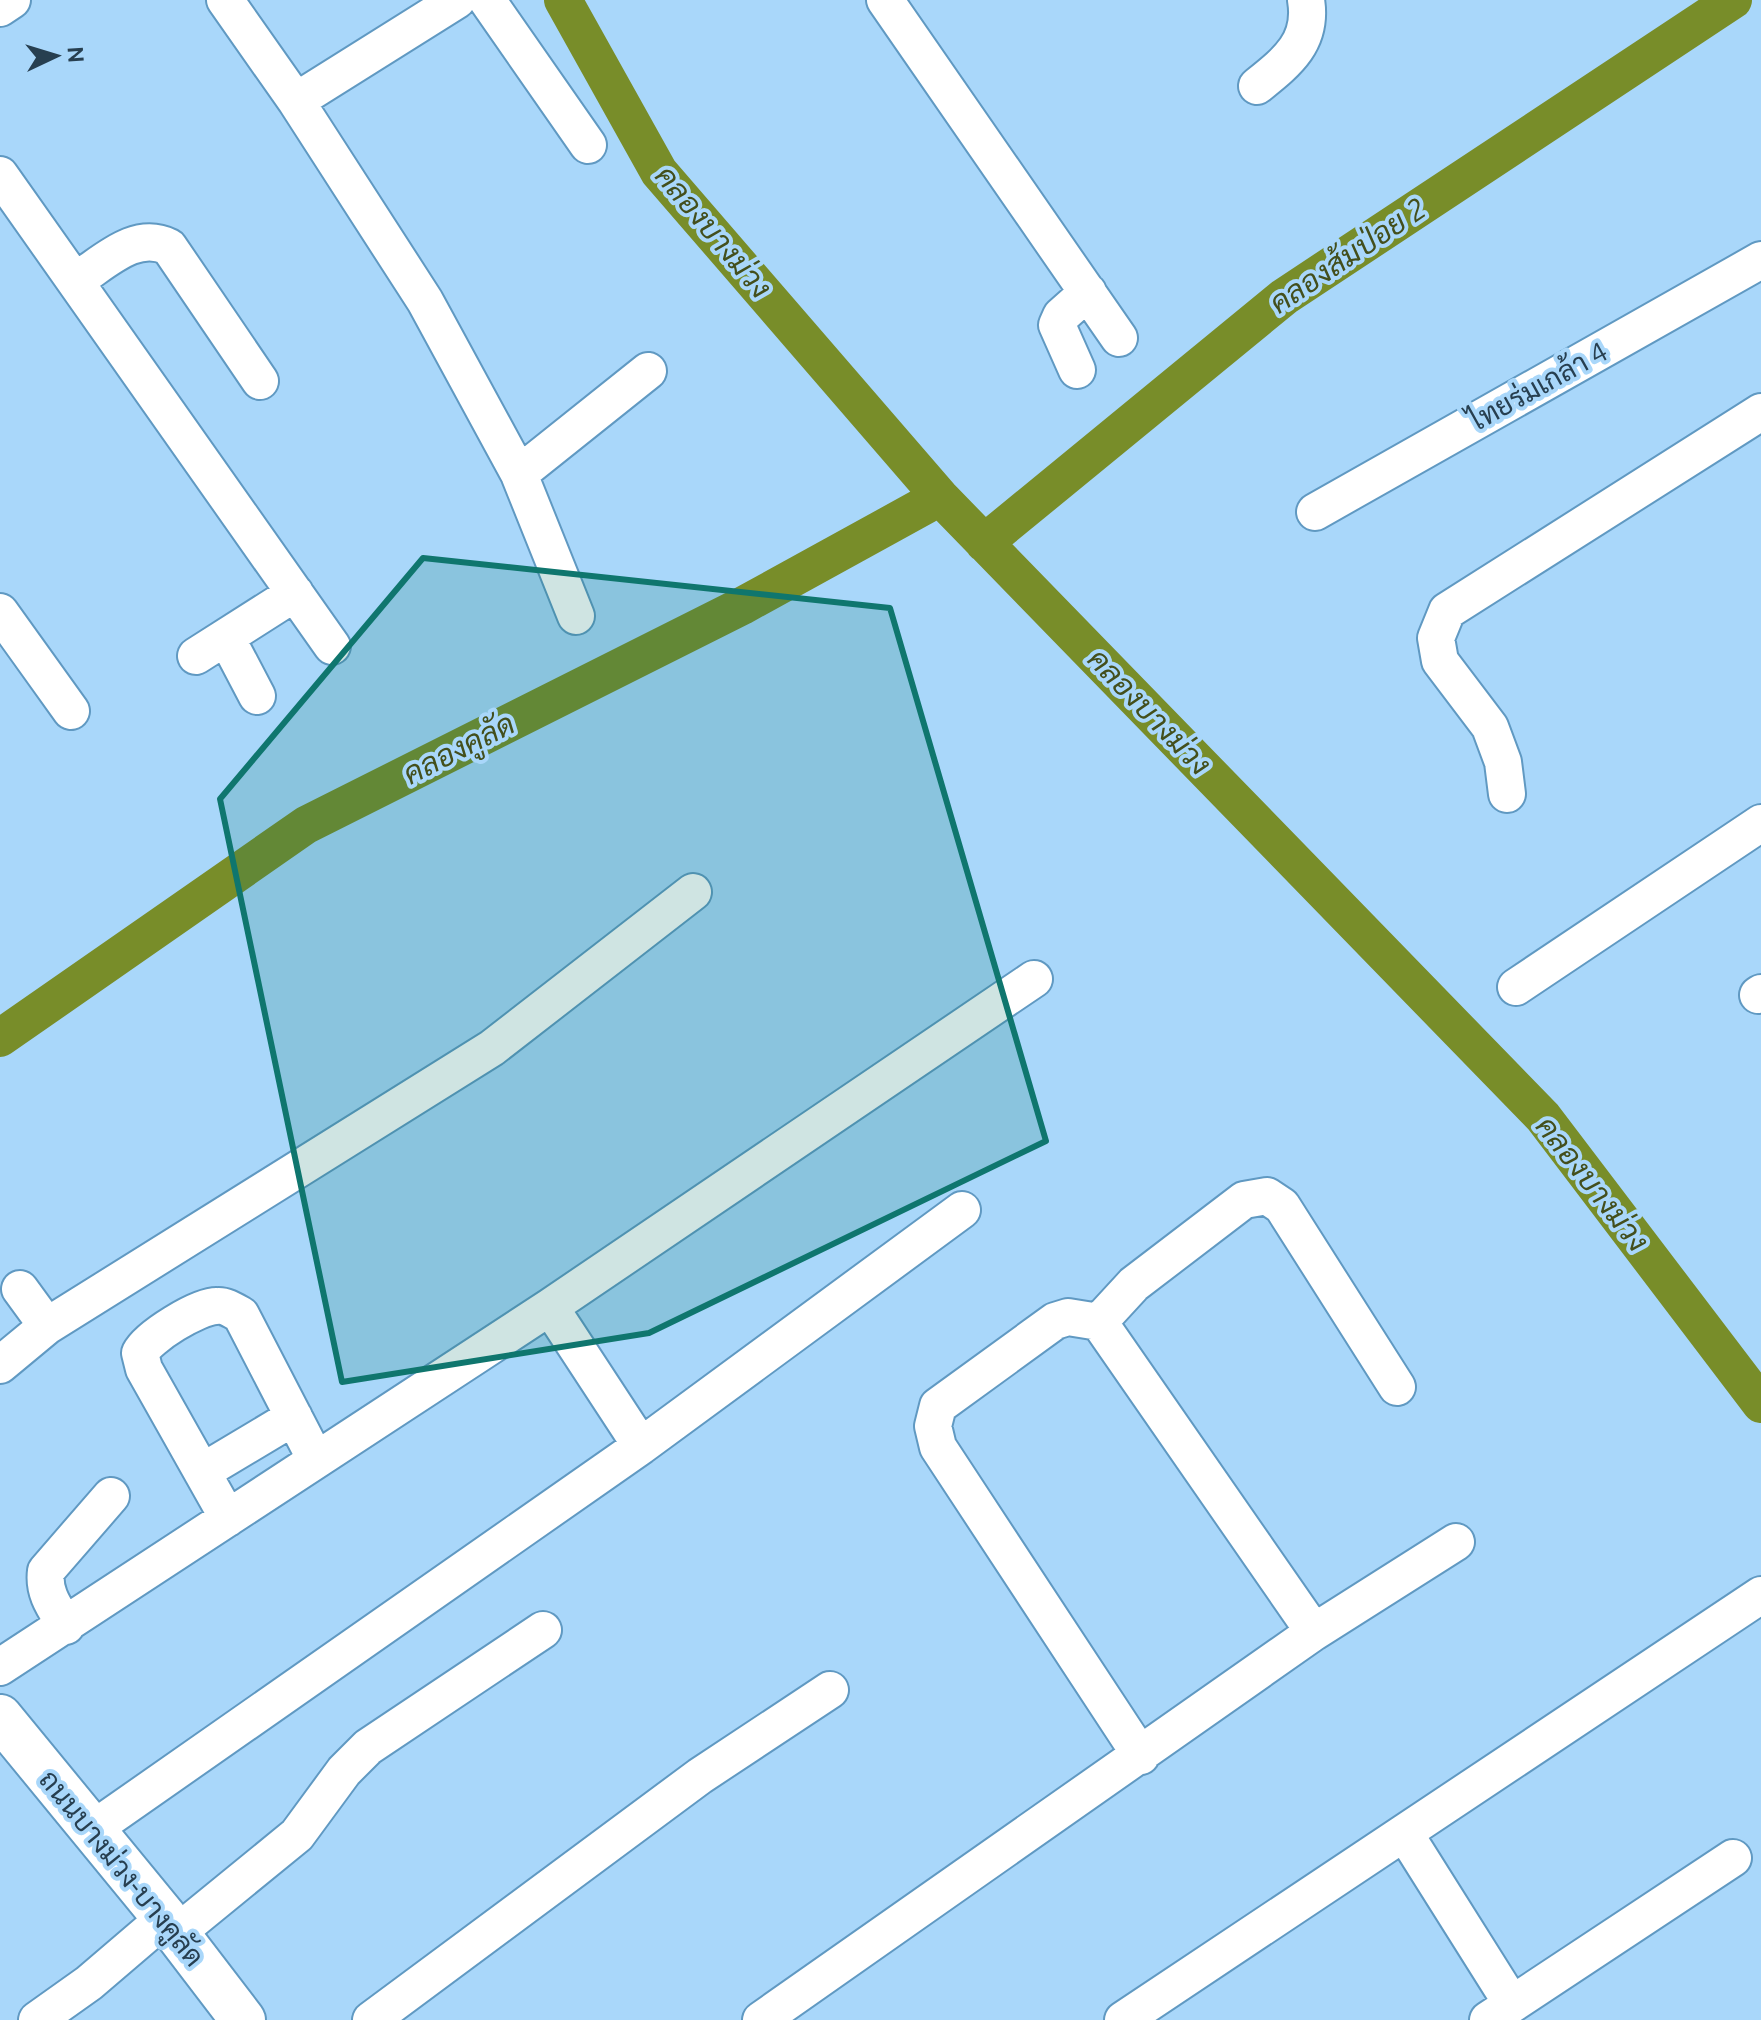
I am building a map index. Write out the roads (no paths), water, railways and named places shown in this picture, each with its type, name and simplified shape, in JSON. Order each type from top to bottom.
[{"type":"street","points":[[0,8],[12,0]]},
{"type":"street","points":[[225,0],[296,101],[425,301],[519,474],[576,616]]},
{"type":"street","points":[[296,101],[457,0]]},
{"type":"street","points":[[487,0],[588,145]]},
{"type":"street","points":[[885,0],[1119,338]]},
{"type":"street","points":[[1257,86],[1288,60],[1306,36],[1306,0]]},
{"type":"street","points":[[0,175],[332,646]]},
{"type":"street","points":[[75,281],[138,241],[155,240],[169,247],[260,381]]},
{"type":"street","name":"ไทยร่มเกล้า 4","points":[[1315,512],[1761,260]]},
{"type":"street","points":[[1077,370],[1057,325],[1061,316],[1088,292]]},
{"type":"street","points":[[519,474],[648,371]]},
{"type":"street","points":[[1507,794],[1503,762],[1490,727],[1440,661],[1436,638],[1447,611],[1761,412]]},
{"type":"street","points":[[257,696],[211,646],[295,593]]},
{"type":"street","points":[[0,612],[71,711]]},
{"type":"street","points":[[1516,987],[1761,823]]},
{"type":"street","points":[[0,1365],[47,1326],[492,1048],[693,892]]},
{"type":"street","points":[[0,1667],[550,1307],[1034,979]]},
{"type":"street","points":[[1099,1322],[1134,1284],[1244,1200],[1267,1196],[1282,1206],[1397,1387]]},
{"type":"street","points":[[93,1829],[641,1446],[962,1210]]},
{"type":"street","points":[[20,1289],[47,1326]]},
{"type":"street","points":[[228,1518],[144,1369],[140,1353],[145,1342],[204,1308],[221,1305],[241,1315],[316,1460]]},
{"type":"street","points":[[550,1307],[641,1446]]},
{"type":"street","points":[[1141,1756],[938,1447],[933,1426],[938,1406],[1055,1321],[1068,1317],[1099,1322],[1314,1632]]},
{"type":"street","points":[[202,1472],[294,1417]]},
{"type":"street","points":[[66,1626],[44,1583],[46,1571],[111,1496]]},
{"type":"street","points":[[761,2020],[1314,1632],[1456,1542]]},
{"type":"street","points":[[1123,2020],[1761,1595]]},
{"type":"street","points":[[37,2020],[297,1835],[344,1771],[368,1747],[543,1630]]},
{"type":"street","points":[[371,2020],[700,1776],[830,1690]]},
{"type":"street","name":"ถนนบางม่วง-บางคูลัด","points":[[0,1717],[171,1926],[243,2020]]},
{"type":"street","points":[[1405,1834],[1500,2012],[1733,1858]]},
{"type":"waterway","name":"คลองบางม่วง","points":[[563,0],[659,172],[940,497],[1543,1117],[1761,1404]]},
{"type":"waterway","name":"คลองส้มป่อย 2","points":[[984,543],[1284,297],[1733,0]]},
{"type":"waterway","name":"คลองคูลัด","points":[[0,1038],[306,825],[742,606],[940,497]]}]
